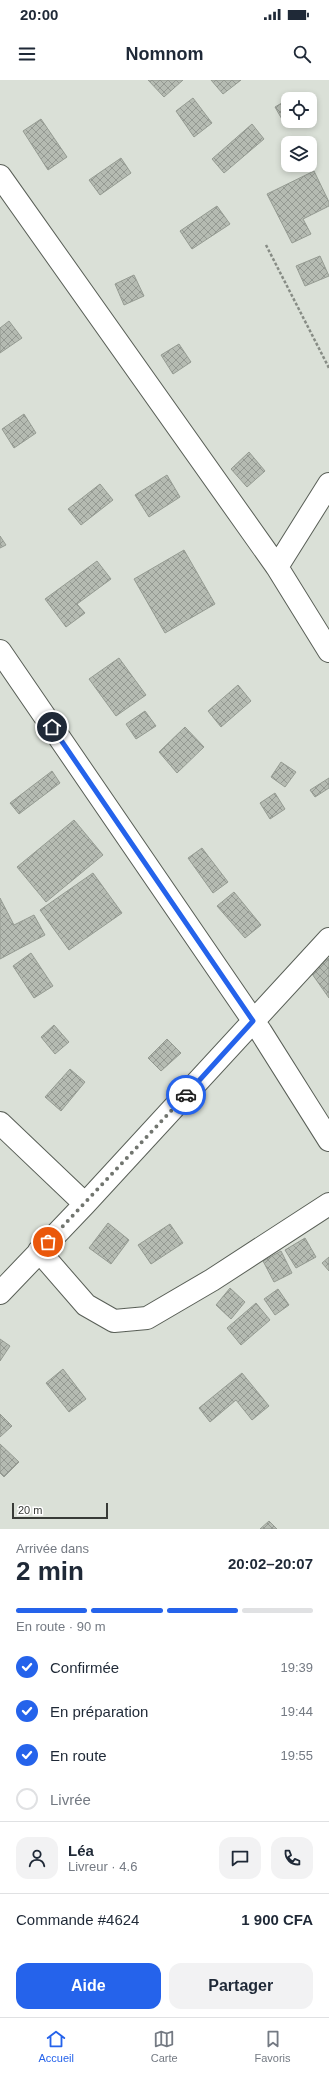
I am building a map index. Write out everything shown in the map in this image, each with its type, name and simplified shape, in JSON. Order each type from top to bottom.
[{"type":"street","points":[[0,176],[277,566],[329,651]]},
{"type":"street","points":[[277,566],[329,484]]},
{"type":"street","points":[[0,651],[253,1021],[329,1140]]},
{"type":"street","points":[[0,1293],[329,938]]},
{"type":"street","points":[[0,1124],[84,1204]]},
{"type":"street","points":[[39,1251],[86,1305],[114,1321],[147,1318],[212,1280],[329,1204]]},
{"type":"path","points":[[266,245],[329,368]]},
{"type":"building","points":[[148,80],[183,80],[164,97]]},
{"type":"building","points":[[211,80],[241,80],[223,94]]},
{"type":"building","points":[[193,98],[212,123],[194,137],[176,111]]},
{"type":"building","points":[[281,103],[281,118],[275,107]]},
{"type":"building","points":[[41,119],[67,157],[48,170],[23,131]]},
{"type":"building","points":[[252,124],[264,139],[224,173],[212,159]]},
{"type":"building","points":[[121,158],[131,173],[100,195],[89,180]]},
{"type":"building","points":[[314,172],[329,202],[329,206],[303,219],[311,234],[292,243],[267,194]]},
{"type":"building","points":[[217,206],[230,224],[192,249],[180,231]]},
{"type":"building","points":[[320,256],[329,276],[305,286],[296,266]]},
{"type":"building","points":[[134,275],[144,296],[124,305],[115,284]]},
{"type":"building","points":[[9,321],[22,338],[0,353],[0,328]]},
{"type":"building","points":[[179,344],[191,362],[173,374],[161,355]]},
{"type":"building","points":[[24,414],[36,433],[14,448],[2,429]]},
{"type":"building","points":[[249,452],[265,471],[247,487],[231,469]]},
{"type":"building","points":[[167,475],[180,497],[149,517],[135,495]]},
{"type":"building","points":[[100,484],[113,500],[81,525],[68,509]]},
{"type":"building","points":[[0,536],[6,545],[0,548]]},
{"type":"building","points":[[184,550],[215,604],[165,633],[134,579]]},
{"type":"building","points":[[97,561],[111,579],[77,604],[85,613],[66,627],[45,599]]},
{"type":"building","points":[[119,658],[146,695],[116,716],[89,679]]},
{"type":"building","points":[[238,685],[251,701],[221,727],[208,711]]},
{"type":"building","points":[[145,711],[156,726],[136,739],[126,724]]},
{"type":"building","points":[[185,727],[204,747],[177,773],[159,752]]},
{"type":"building","points":[[281,762],[296,772],[285,787],[271,777]]},
{"type":"building","points":[[52,771],[60,783],[19,814],[10,803]]},
{"type":"building","points":[[329,778],[329,788],[315,797],[310,790]]},
{"type":"building","points":[[275,793],[285,809],[270,819],[260,803]]},
{"type":"building","points":[[74,820],[103,855],[46,902],[17,867]]},
{"type":"building","points":[[202,848],[228,882],[213,893],[188,858]]},
{"type":"building","points":[[93,873],[122,913],[69,950],[40,910]]},
{"type":"building","points":[[234,892],[261,925],[245,938],[217,906]]},
{"type":"building","points":[[0,898],[14,925],[34,915],[45,935],[0,959]]},
{"type":"building","points":[[31,953],[53,986],[34,998],[13,966]]},
{"type":"building","points":[[329,958],[329,998],[310,971]]},
{"type":"building","points":[[54,1025],[69,1042],[55,1054],[41,1037]]},
{"type":"building","points":[[167,1039],[181,1053],[161,1071],[148,1058]]},
{"type":"building","points":[[70,1069],[85,1082],[61,1111],[45,1097]]},
{"type":"building","points":[[108,1223],[129,1240],[111,1264],[89,1248]]},
{"type":"building","points":[[170,1224],[183,1243],[151,1264],[138,1245]]},
{"type":"building","points":[[305,1238],[316,1257],[296,1268],[285,1250]]},
{"type":"building","points":[[281,1251],[292,1273],[274,1282],[263,1261]]},
{"type":"building","points":[[329,1257],[329,1271],[322,1263]]},
{"type":"building","points":[[230,1288],[245,1302],[231,1319],[216,1305]]},
{"type":"building","points":[[278,1289],[289,1305],[275,1315],[264,1299]]},
{"type":"building","points":[[256,1303],[270,1320],[241,1345],[227,1328]]},
{"type":"building","points":[[0,1339],[10,1346],[0,1361]]},
{"type":"building","points":[[63,1369],[86,1399],[69,1412],[46,1383]]},
{"type":"building","points":[[242,1373],[269,1406],[252,1420],[236,1400],[210,1422],[199,1408]]},
{"type":"building","points":[[0,1414],[12,1426],[0,1437]]},
{"type":"building","points":[[0,1444],[19,1462],[4,1477],[0,1473]]},
{"type":"building","points":[[269,1521],[277,1529],[260,1529]]},
{"type":"way so far","points":[[48,1242],[186,1095]]},
{"type":"route","points":[[52,727],[253,1021],[186,1095]]}]
